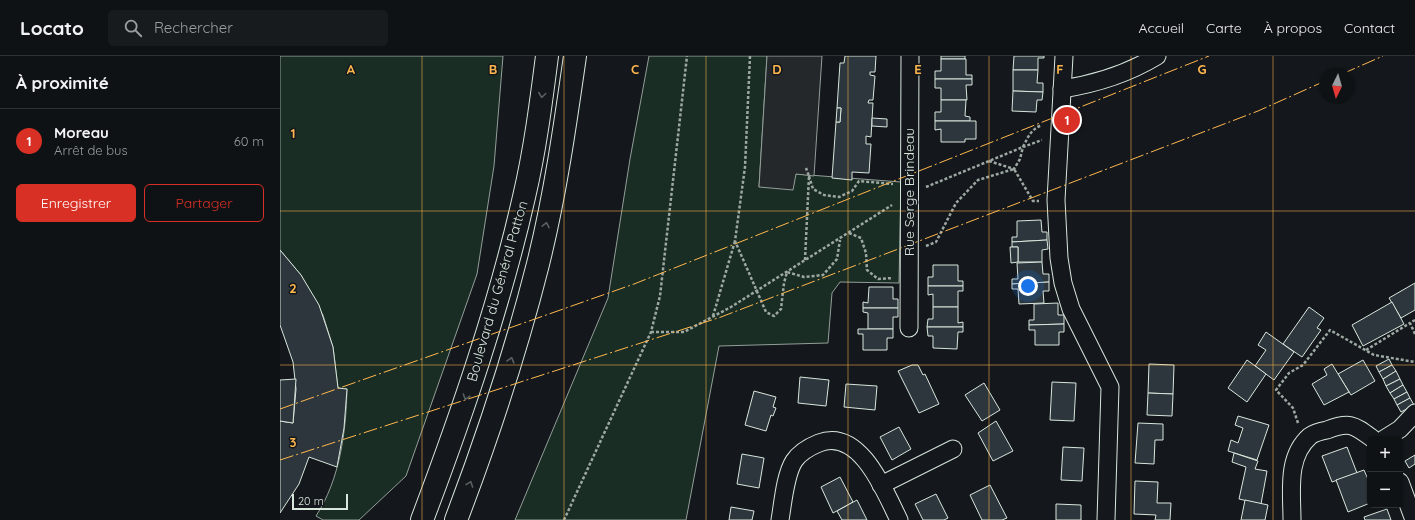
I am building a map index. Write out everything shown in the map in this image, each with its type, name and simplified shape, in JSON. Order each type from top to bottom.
[{"type":"highway","name":"Boulevard du Général Patton","points":[[422,520],[477,368],[511,252],[525,195],[537,132],[547,56]]},
{"type":"highway","name":"Boulevard du Général Patton","points":[[456,520],[508,370],[538,263],[563,137],[575,56]]},
{"type":"street","name":"Rue Serge Brindeau","points":[[909,328],[910,56]]},
{"type":"street","points":[[1064,56],[1056,200],[1059,258],[1063,283],[1071,309],[1110,387],[1106,520]]},
{"type":"street","points":[[1062,89],[1079,86],[1129,70],[1157,56]]},
{"type":"street","points":[[1389,436],[1400,429],[1415,413]]},
{"type":"street","points":[[1292,520],[1291,476],[1296,455],[1310,436],[1343,424],[1359,428],[1370,436]]},
{"type":"street","points":[[780,520],[789,474],[794,461],[803,451],[824,441],[840,441],[854,448],[865,461],[881,485],[899,520]]},
{"type":"street","points":[[881,485],[953,449]]},
{"type":"street","points":[[1403,490],[1414,520]]},
{"type":"path","points":[[564,520],[651,332],[660,296],[687,56]]},
{"type":"path","points":[[713,316],[735,241],[745,167],[750,56]]},
{"type":"path","points":[[651,332],[684,332],[757,292],[840,239],[909,190],[1023,147],[1060,126]]},
{"type":"path","points":[[909,254],[936,242],[956,203],[978,180],[1014,169],[1020,159],[1023,147],[1029,135],[1035,127],[1060,126]]},
{"type":"path","points":[[989,161],[1014,169],[1033,201],[1056,200]]},
{"type":"path","points":[[806,168],[813,189],[824,195],[839,197],[852,191],[859,181],[909,190]]},
{"type":"path","points":[[805,260],[809,176]]},
{"type":"path","points":[[849,232],[861,238],[866,252],[866,270],[878,279],[909,277]]},
{"type":"path","points":[[787,272],[804,277],[823,275],[838,259],[840,239]]},
{"type":"path","points":[[735,241],[766,312],[774,316],[782,309],[784,282],[787,272]]},
{"type":"path","points":[[1366,350],[1415,320]]},
{"type":"path","points":[[1410,323],[1415,334]]},
{"type":"path","points":[[1305,443],[1293,408],[1276,390],[1288,373],[1303,365],[1330,330],[1374,355],[1415,362]]},
{"type":"green space","points":[[280,56],[503,56],[494,166],[477,274],[406,476],[359,520],[323,520],[316,516],[331,487],[340,455],[345,422],[347,389],[338,388],[333,347],[323,315],[301,275],[280,250]]},
{"type":"green space","points":[[649,56],[767,56],[759,187],[796,174],[901,182],[899,283],[840,282],[832,293],[828,343],[719,346],[686,520],[515,520],[608,298],[630,159]]},
{"type":"shaded area","points":[[767,56],[822,56],[814,176],[796,174],[793,190],[759,187]]},
{"type":"building","points":[[845,56],[876,56],[875,72],[870,72],[870,75],[875,76],[873,100],[869,100],[868,103],[873,103],[871,137],[866,136],[866,144],[871,144],[869,173],[852,172],[852,180],[832,178],[836,122],[840,122],[841,108],[837,108],[840,63],[844,63]]},
{"type":"building","points":[[941,56],[965,56],[965,59],[941,59]]},
{"type":"building","points":[[1014,56],[1044,56],[1044,58],[1038,58],[1038,70],[1013,70]]},
{"type":"building","points":[[941,59],[966,59],[966,75],[972,75],[972,79],[935,79],[935,71],[941,71]]},
{"type":"building","points":[[1013,70],[1038,70],[1037,83],[1043,83],[1043,92],[1013,91]]},
{"type":"building","points":[[935,79],[972,79],[972,85],[966,85],[967,100],[941,100],[941,88],[935,88]]},
{"type":"building","points":[[1013,91],[1043,92],[1042,100],[1037,100],[1036,112],[1012,111]]},
{"type":"building","points":[[941,100],[966,100],[965,116],[970,117],[970,121],[935,121],[935,112],[941,112]]},
{"type":"building","points":[[837,108],[841,108],[840,122],[836,122]]},
{"type":"building","points":[[872,118],[887,119],[887,127],[872,126]]},
{"type":"building","points":[[935,121],[976,121],[976,139],[965,139],[965,142],[941,142],[941,129],[935,130]]},
{"type":"building","points":[[1041,220],[1042,232],[1047,232],[1047,240],[1012,242],[1012,237],[1017,237],[1017,221]]},
{"type":"building","points":[[1047,240],[1048,249],[1042,250],[1042,262],[1018,262],[1018,247],[1012,247],[1012,242]]},
{"type":"building","points":[[1010,247],[1018,247],[1018,262],[1011,263]]},
{"type":"building","points":[[280,250],[301,275],[319,305],[333,347],[338,388],[347,389],[344,428],[337,467],[309,457],[299,484],[280,513],[280,421],[293,423],[296,389],[293,362],[280,325]]},
{"type":"building","points":[[1042,262],[1043,274],[1049,274],[1049,282],[1012,284],[1012,279],[1018,279],[1017,263]]},
{"type":"building","points":[[933,265],[958,265],[958,281],[963,281],[963,286],[928,286],[928,277],[933,277]]},
{"type":"building","points":[[1049,282],[1049,291],[1043,291],[1044,303],[1019,304],[1018,289],[1012,289],[1012,284]]},
{"type":"building","points":[[1415,283],[1415,310],[1401,318],[1389,298]]},
{"type":"building","points":[[928,286],[963,286],[963,291],[958,291],[958,307],[933,307],[933,294],[928,295]]},
{"type":"building","points":[[869,287],[893,287],[893,299],[898,299],[898,308],[863,308],[863,302],[868,303]]},
{"type":"building","points":[[1392,302],[1404,324],[1363,346],[1352,325]]},
{"type":"building","points":[[1058,303],[1058,315],[1064,315],[1064,324],[1029,325],[1029,320],[1034,320],[1034,304]]},
{"type":"building","points":[[933,307],[958,307],[958,323],[963,322],[963,327],[927,327],[928,319],[933,319]]},
{"type":"building","points":[[1309,307],[1324,318],[1317,328],[1321,330],[1302,357],[1283,344]]},
{"type":"building","points":[[863,308],[898,308],[898,317],[893,317],[893,329],[868,329],[868,313],[863,312]]},
{"type":"building","points":[[1064,324],[1064,332],[1059,332],[1059,345],[1035,345],[1035,330],[1029,330],[1029,325]]},
{"type":"building","points":[[927,327],[963,327],[963,332],[958,332],[957,349],[933,348],[933,336],[928,336]]},
{"type":"building","points":[[858,329],[893,329],[893,338],[887,338],[887,350],[863,350],[863,334],[858,334]]},
{"type":"building","points":[[1266,332],[1294,352],[1274,380],[1255,366],[1266,350],[1258,345]]},
{"type":"building","points":[[1389,359],[1392,365],[1379,372],[1376,366]]},
{"type":"building","points":[[1247,360],[1266,374],[1247,402],[1228,388]]},
{"type":"building","points":[[1363,360],[1375,381],[1351,395],[1338,374]]},
{"type":"building","points":[[1149,364],[1174,365],[1173,394],[1148,393]]},
{"type":"building","points":[[1332,364],[1349,392],[1324,405],[1312,384],[1327,375],[1324,369]]},
{"type":"building","points":[[912,365],[918,365],[923,375],[925,374],[939,404],[919,413],[898,371]]},
{"type":"building","points":[[1392,365],[1396,371],[1383,379],[1379,372]]},
{"type":"building","points":[[1396,371],[1400,379],[1386,386],[1383,379]]},
{"type":"building","points":[[800,377],[829,380],[826,406],[798,403]]},
{"type":"building","points":[[296,379],[293,423],[280,421],[280,380]]},
{"type":"building","points":[[1400,379],[1403,385],[1390,393],[1386,386]]},
{"type":"building","points":[[1052,382],[1076,383],[1074,421],[1050,420]]},
{"type":"building","points":[[984,383],[1000,410],[982,421],[965,395]]},
{"type":"building","points":[[846,384],[877,386],[875,410],[844,407]]},
{"type":"building","points":[[1403,385],[1407,392],[1394,399],[1390,393]]},
{"type":"building","points":[[754,391],[776,397],[773,407],[776,408],[773,416],[771,415],[766,431],[745,425]]},
{"type":"building","points":[[1407,392],[1410,398],[1397,405],[1394,399]]},
{"type":"building","points":[[1148,393],[1173,394],[1172,416],[1147,415]]},
{"type":"building","points":[[1410,398],[1414,405],[1401,412],[1397,405]]},
{"type":"building","points":[[1238,416],[1269,425],[1257,460],[1228,451],[1231,440],[1238,443],[1243,428],[1235,425]]},
{"type":"building","points":[[996,421],[1013,451],[993,461],[978,433]]},
{"type":"building","points":[[1138,423],[1163,424],[1163,440],[1155,440],[1154,464],[1135,463]]},
{"type":"building","points":[[899,427],[911,449],[892,460],[880,437]]},
{"type":"building","points":[[1063,447],[1084,448],[1082,481],[1061,480]]},
{"type":"building","points":[[1347,447],[1357,473],[1332,482],[1322,456]]},
{"type":"building","points":[[1234,453],[1258,461],[1255,469],[1267,471],[1261,504],[1239,499],[1246,467],[1232,462]]},
{"type":"building","points":[[742,454],[764,458],[759,488],[737,484]]},
{"type":"building","points":[[1415,455],[1415,464],[1409,468],[1405,461]]},
{"type":"building","points":[[1364,470],[1367,477],[1367,504],[1348,512],[1336,480]]},
{"type":"building","points":[[840,477],[853,502],[833,513],[821,487]]},
{"type":"building","points":[[1135,481],[1158,482],[1157,503],[1171,503],[1170,520],[1155,520],[1156,515],[1134,514]]},
{"type":"building","points":[[990,485],[1007,518],[1002,520],[982,520],[970,495]]},
{"type":"building","points":[[936,494],[948,518],[944,520],[923,520],[915,504]]},
{"type":"building","points":[[857,500],[867,520],[842,520],[837,511]]},
{"type":"building","points":[[1245,500],[1268,505],[1265,520],[1241,520]]},
{"type":"building","points":[[1056,504],[1081,505],[1081,520],[1056,520]]},
{"type":"building","points":[[731,507],[754,511],[752,520],[729,520]]},
{"type":"building","points":[[1387,509],[1391,520],[1365,520],[1364,517]]},
{"type":"power","points":[[280,409],[634,284],[1209,56]]},
{"type":"power","points":[[1355,68],[1383,56]]},
{"type":"power","points":[[280,460],[721,317],[1258,111],[1319,84]]},
{"type":"place","name":"Moreau","points":[[1067,120]]}]
